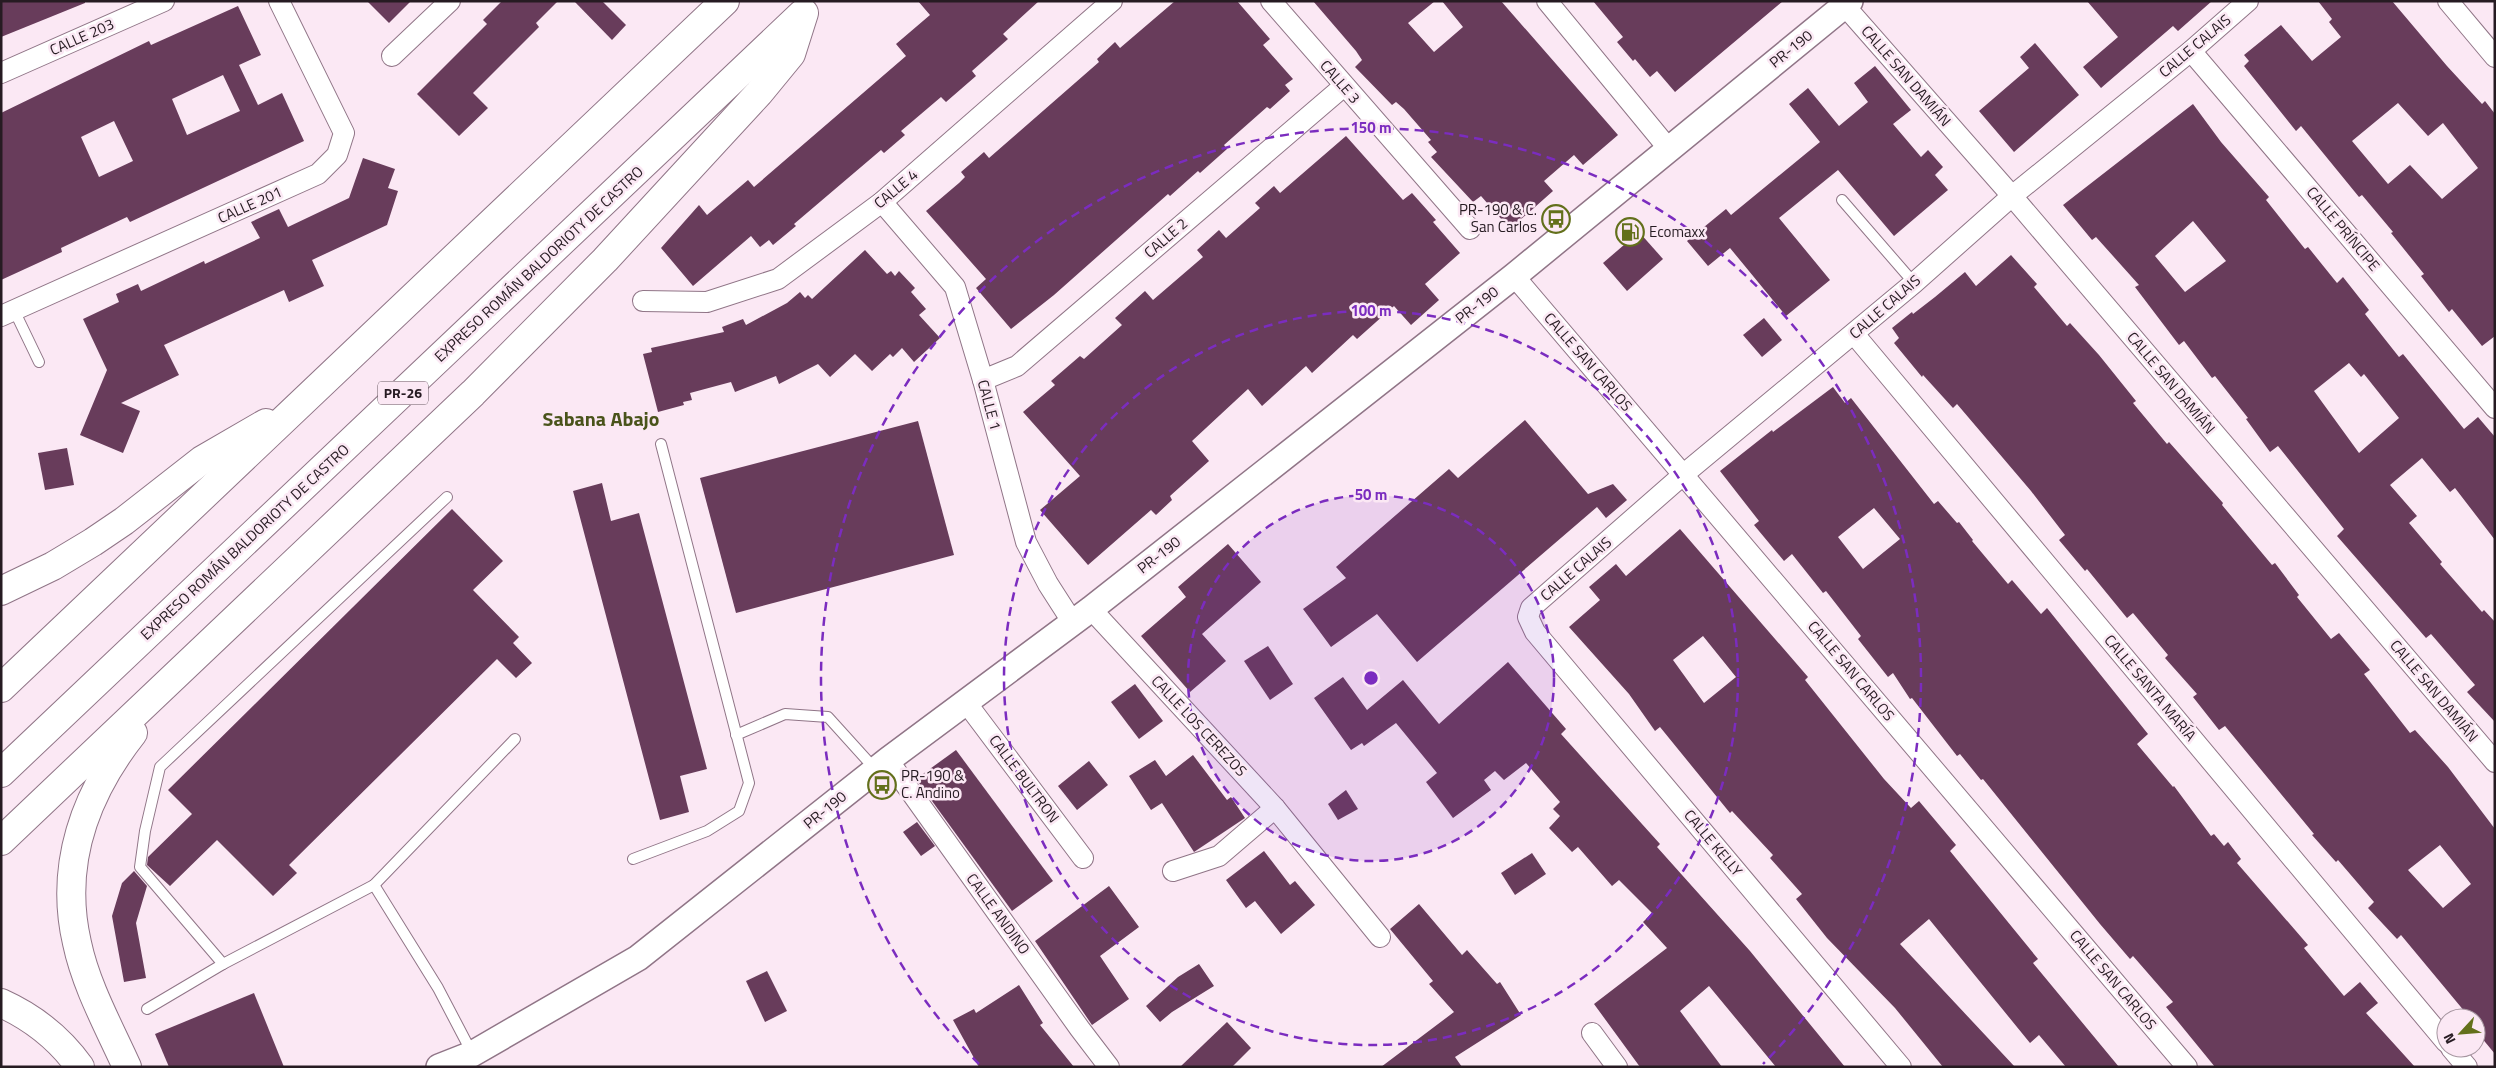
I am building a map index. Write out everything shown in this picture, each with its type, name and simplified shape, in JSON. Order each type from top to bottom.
[{"type":"highway","points":[[1,688],[725,1]]},
{"type":"highway","points":[[1,841],[185,664],[473,393],[606,260],[759,93],[791,54],[810,7]]},
{"type":"highway","name":"EXPRESO ROMÁN BALDORIOTY DE CASTRO","points":[[1,774],[810,7]]},
{"type":"highway","points":[[1,591],[53,566],[93,542],[202,460],[304,402]]},
{"type":"highway","points":[[127,1067],[76,943],[72,905],[72,874],[79,834],[98,784],[110,762],[185,664]]},
{"type":"highway","points":[[1,1003],[30,1018],[52,1036],[80,1067]]},
{"type":"street","name":"CALLE 203","points":[[1,73],[164,1]]},
{"type":"street","name":"CALLE 201","points":[[8,313],[318,174],[338,155],[344,133],[279,1]]},
{"type":"street","points":[[392,56],[450,1]]},
{"type":"street","name":"CALLE 4","points":[[643,301],[707,302],[778,279],[882,202],[1112,1]]},
{"type":"street","name":"CALLE 3","points":[[1271,1],[1470,228]]},
{"type":"street","points":[[1547,1],[1668,148]]},
{"type":"street","name":"CALLE CALAIS","points":[[1528,617],[1530,608],[1684,474],[1854,334],[2012,196],[2191,51],[2248,1]]},
{"type":"street","points":[[2448,1],[2495,57]]},
{"type":"street","name":"PR-190","points":[[439,1067],[475,1061],[638,958],[965,701],[1082,616],[1514,276],[1847,3]]},
{"type":"street","name":"CALLE SAN DAMIÁN","points":[[1847,3],[2495,762]]},
{"type":"street","name":"CALLE PRÍNCIPE","points":[[2191,51],[2495,408]]},
{"type":"street","name":"CALLE 2","points":[[983,380],[1017,366],[1344,86]]},
{"type":"street","name":"CALLE 1","points":[[882,202],[955,287],[983,380],[1026,542],[1048,584],[1082,616]]},
{"type":"street","name":"CALLE SAN CARLOS","points":[[1514,276],[2187,1067]]},
{"type":"street","name":"CALLE SANTA MARÍA","points":[[1854,334],[2436,1030]]},
{"type":"street","name":"CALLE LOS CEREZOS","points":[[1082,616],[1275,808],[1380,937]]},
{"type":"street","name":"CALLE KELLY","points":[[1528,617],[1534,632],[1901,1067]]},
{"type":"street","name":"CALLE BULTRON","points":[[965,701],[1083,858]]},
{"type":"street","name":"CALLE ANDINO","points":[[882,765],[1109,1067]]},
{"type":"street","points":[[1173,872],[1219,856],[1275,808]]},
{"type":"street","points":[[1592,1033],[1617,1067]]},
{"type":"lane","points":[[1842,200],[1914,283]]},
{"type":"lane","points":[[8,313],[39,362]]},
{"type":"lane","points":[[632,859],[707,831],[739,811],[749,783],[661,444]]},
{"type":"lane","points":[[223,964],[140,867],[145,831],[160,768],[446,497]]},
{"type":"lane","points":[[736,735],[785,714],[828,717],[882,765]]},
{"type":"lane","points":[[147,1009],[223,964],[374,884],[515,739]]},
{"type":"lane","points":[[374,884],[438,988],[475,1061]]},
{"type":"building","points":[[1,1],[85,1],[85,3],[1,37]]},
{"type":"building","points":[[367,1],[411,1],[389,23]]},
{"type":"building","points":[[502,1],[558,1],[536,23],[539,27],[473,93],[488,108],[459,136],[417,94],[487,24],[483,20]]},
{"type":"building","points":[[574,1],[602,1],[626,25],[612,40]]},
{"type":"building","points":[[918,1],[1039,1],[1003,34],[1008,39],[972,71],[976,76],[946,102],[941,97],[901,131],[905,135],[884,153],[881,150],[794,224],[796,226],[773,245],[769,240],[760,247],[751,236],[693,286],[661,248],[699,205],[707,215],[748,180],[754,187],[906,56],[896,44],[930,15]]},
{"type":"building","points":[[1175,1],[1237,1],[1270,39],[1263,45],[1293,79],[1285,85],[1290,91],[1270,109],[1267,107],[1224,145],[1227,149],[1200,173],[1198,171],[1170,196],[1168,194],[1054,295],[1011,329],[976,288],[986,279],[926,211],[965,177],[961,172],[984,152],[989,158],[1099,62],[1097,59],[1115,42],[1120,48]]},
{"type":"building","points":[[1313,1],[1435,1],[1408,23],[1434,52],[1463,27],[1442,1],[1501,1],[1618,135],[1583,165],[1574,155],[1544,181],[1553,191],[1510,229],[1481,196],[1473,202],[1431,157],[1437,152],[1428,142],[1431,140],[1404,109],[1396,102],[1392,105],[1355,67],[1362,60]]},
{"type":"building","points":[[1593,1],[1783,1],[1675,92],[1657,71],[1650,77],[1635,59],[1633,61],[1617,42],[1623,37]]},
{"type":"building","points":[[2087,1],[2212,1],[2178,31],[2173,26],[2101,88],[2083,67],[2118,37]]},
{"type":"building","points":[[2318,1],[2392,1],[2447,66],[2482,104],[2485,101],[2495,114],[2495,336],[2482,346],[2452,309],[2449,312],[2421,276],[2424,274],[2391,233],[2393,232],[2362,195],[2359,197],[2301,126],[2296,131],[2244,66],[2249,61],[2244,55],[2281,25],[2312,61],[2341,37],[2329,22],[2332,19]],"holes":[[[2398,103],[2428,136],[2443,123],[2478,168],[2442,199],[2410,165],[2388,184],[2352,141]]]},
{"type":"building","points":[[238,6],[261,55],[239,65],[258,105],[282,93],[304,141],[130,222],[127,217],[61,248],[62,252],[1,280],[1,113],[149,41],[151,45]],"holes":[[[223,75],[240,111],[187,135],[172,99]],[[114,121],[133,161],[99,177],[81,137]]]},
{"type":"building","points":[[2035,43],[2079,95],[2014,152],[1979,111],[2029,68],[2020,57]]},
{"type":"building","points":[[1875,66],[1911,110],[1893,124],[1921,157],[1928,150],[1943,167],[1935,175],[1948,190],[1894,236],[1838,170],[1779,218],[1830,280],[1786,316],[1730,248],[1708,266],[1687,241],[1726,209],[1731,215],[1820,142],[1789,104],[1808,88],[1839,126],[1868,102],[1854,83]]},
{"type":"building","points":[[2193,104],[2221,142],[2269,197],[2266,200],[2305,249],[2308,247],[2337,283],[2343,277],[2369,310],[2365,314],[2399,357],[2403,354],[2464,429],[2478,417],[2495,437],[2495,540],[2455,488],[2450,492],[2422,458],[2390,485],[2417,516],[2409,523],[2442,562],[2440,564],[2482,612],[2484,610],[2495,622],[2495,722],[2467,692],[2475,685],[2431,634],[2426,638],[2337,536],[2344,529],[2278,446],[2270,452],[2246,419],[2248,418],[2215,376],[2212,378],[2184,341],[2179,345],[2135,287],[2139,285],[2096,237],[2092,240],[2063,205]],"holes":[[[2193,221],[2226,261],[2185,292],[2155,256]],[[2349,363],[2361,377],[2364,374],[2399,418],[2359,453],[2314,391]]]},
{"type":"building","points":[[1346,136],[1403,200],[1412,193],[1436,220],[1433,222],[1460,253],[1425,284],[1439,300],[1411,325],[1394,306],[1357,339],[1353,335],[1312,373],[1306,366],[1262,406],[1248,389],[1192,441],[1209,461],[1170,496],[1172,500],[1156,515],[1151,510],[1088,565],[1040,510],[1080,476],[1023,412],[1055,385],[1051,381],[1080,356],[1084,359],[1122,325],[1115,318],[1145,291],[1153,300],[1203,257],[1197,250],[1219,230],[1226,238],[1260,208],[1255,203],[1274,186],[1280,193]]},
{"type":"building","points":[[363,158],[395,169],[388,188],[398,191],[387,225],[312,260],[324,286],[289,302],[284,290],[164,345],[179,375],[121,403],[140,411],[123,453],[80,435],[107,370],[83,319],[119,302],[116,294],[138,284],[141,291],[204,261],[205,264],[260,238],[251,222],[279,209],[288,227],[349,198]]},
{"type":"building","points":[[1639,232],[1663,259],[1627,291],[1603,263]]},
{"type":"building","points":[[865,250],[887,274],[891,271],[895,276],[899,271],[915,288],[911,292],[926,309],[919,315],[940,338],[914,362],[902,348],[893,357],[890,354],[872,371],[855,354],[830,377],[818,364],[779,384],[776,376],[735,392],[731,382],[690,393],[692,400],[683,402],[684,405],[658,412],[643,354],[652,352],[651,348],[724,332],[722,327],[743,319],[746,325],[787,303],[800,292],[805,298],[808,295],[812,299]]},
{"type":"building","points":[[2011,255],[2037,284],[2034,287],[2067,326],[2070,323],[2099,355],[2136,401],[2133,403],[2167,444],[2169,442],[2223,503],[2222,505],[2272,565],[2275,563],[2299,595],[2297,597],[2331,639],[2339,633],[2370,670],[2364,674],[2410,733],[2415,730],[2448,767],[2495,829],[2495,1054],[2486,1043],[2486,1008],[2462,1008],[2401,935],[2397,939],[2368,908],[2374,902],[2338,860],[2336,862],[2312,835],[2314,834],[2225,726],[2219,730],[2193,697],[2197,694],[2165,658],[2168,655],[2133,613],[2127,618],[2087,569],[2085,571],[2059,540],[2065,535],[2031,491],[1957,404],[1953,408],[1923,375],[1922,377],[1894,343],[1899,338],[1892,328],[1912,312],[1913,314],[1965,272],[1976,286]],"holes":[[[2440,845],[2471,884],[2443,908],[2408,870]]]},
{"type":"building","points":[[1764,318],[1782,340],[1762,357],[1743,335]]},
{"type":"building","points":[[1833,387],[1845,403],[1851,398],[1934,504],[1938,501],[1957,523],[1959,522],[1972,541],[2008,584],[2012,580],[2041,614],[2047,608],[2148,734],[2137,744],[2174,786],[2211,836],[2214,834],[2224,846],[2228,842],[2241,859],[2237,863],[2308,945],[2304,948],[2344,996],[2360,982],[2378,1003],[2366,1013],[2415,1067],[2215,1067],[2166,1007],[2173,1002],[2133,956],[2130,959],[2100,924],[1983,779],[1981,780],[1960,754],[1957,756],[1912,698],[1910,699],[1893,673],[1888,677],[1858,639],[1861,636],[1826,591],[1823,593],[1792,554],[1784,561],[1754,525],[1759,521],[1720,471],[1772,430],[1773,432]],"holes":[[[1874,508],[1900,539],[1863,569],[1838,537]]]},
{"type":"building","points":[[1525,420],[1588,494],[1613,484],[1627,500],[1606,518],[1597,507],[1417,662],[1377,614],[1331,647],[1303,609],[1346,578],[1336,567],[1449,469],[1458,478]]},
{"type":"building","points":[[918,421],[954,555],[736,613],[700,478]]},
{"type":"building","points":[[67,448],[74,485],[45,490],[38,453]]},
{"type":"building","points":[[602,483],[611,521],[639,513],[707,769],[680,776],[689,812],[660,820],[573,491]]},
{"type":"building","points":[[452,509],[503,561],[473,590],[519,637],[513,643],[532,663],[516,678],[497,659],[289,865],[297,873],[273,896],[217,840],[170,886],[147,865],[148,857],[192,814],[168,790]]},
{"type":"building","points":[[1680,529],[1808,677],[1805,680],[1884,779],[1911,808],[1919,801],[1956,845],[1950,851],[2038,959],[2033,963],[2119,1067],[2066,1067],[2039,1035],[2030,1043],[1929,919],[1900,944],[2015,1067],[1943,1067],[1895,1008],[1827,938],[1796,899],[1802,894],[1770,858],[1773,855],[1732,811],[1730,813],[1660,727],[1655,731],[1629,694],[1569,627],[1600,600],[1589,587],[1616,564],[1626,576]],"holes":[[[1703,636],[1736,677],[1704,703],[1673,660]]]},
{"type":"building","points":[[1228,544],[1261,582],[1202,634],[1226,661],[1190,692],[1141,636],[1186,597],[1178,587]]},
{"type":"building","points":[[1268,646],[1293,684],[1270,700],[1244,661]]},
{"type":"building","points":[[1508,662],[1566,729],[1561,734],[1660,844],[1657,847],[1750,951],[1845,1067],[1776,1067],[1709,986],[1680,1011],[1722,1067],[1640,1067],[1594,1004],[1667,948],[1643,922],[1652,913],[1619,880],[1612,886],[1578,847],[1572,852],[1549,828],[1560,816],[1553,809],[1560,802],[1526,763],[1504,780],[1495,771],[1484,780],[1491,790],[1453,818],[1426,782],[1437,773],[1396,723],[1364,746],[1362,743],[1351,750],[1314,698],[1343,677],[1367,710],[1403,680],[1439,724]]},
{"type":"building","points":[[1135,684],[1163,721],[1139,739],[1111,702]]},
{"type":"building","points":[[956,750],[1053,881],[1012,911],[916,779]]},
{"type":"building","points":[[1193,755],[1227,800],[1231,797],[1245,818],[1194,852],[1162,803],[1151,810],[1129,776],[1155,760],[1166,776]]},
{"type":"building","points":[[1089,761],[1108,785],[1077,810],[1058,786]]},
{"type":"building","points":[[1346,790],[1358,809],[1338,820],[1328,804]]},
{"type":"building","points":[[917,822],[935,846],[921,856],[903,832]]},
{"type":"building","points":[[1264,851],[1290,885],[1295,881],[1315,905],[1281,934],[1255,901],[1246,908],[1226,880]]},
{"type":"building","points":[[1532,853],[1546,874],[1515,895],[1501,873]]},
{"type":"building","points":[[134,871],[147,886],[136,923],[146,978],[124,982],[112,916],[122,883]]},
{"type":"building","points":[[1109,886],[1139,927],[1100,956],[1129,999],[1092,1025],[1035,941]]},
{"type":"building","points":[[1419,904],[1462,955],[1467,950],[1497,984],[1500,982],[1521,1015],[1455,1057],[1462,1067],[1381,1067],[1454,1012],[1429,984],[1433,981],[1390,929]]},
{"type":"building","points":[[1199,964],[1214,986],[1172,1012],[1160,1022],[1146,1006],[1178,977]]},
{"type":"building","points":[[767,971],[787,1011],[765,1022],[746,981]]},
{"type":"building","points":[[1019,985],[1043,1023],[1040,1025],[1074,1067],[979,1067],[953,1020],[974,1009],[976,1013]]},
{"type":"building","points":[[254,993],[284,1067],[169,1067],[155,1034]]},
{"type":"building","points":[[1227,1022],[1251,1048],[1232,1067],[1180,1067]]},
{"type":"place","name":"PR-190 & C. San Carlos","points":[[1556,219]]},
{"type":"place","name":"Ecomaxx","points":[[1630,232]]},
{"type":"place","name":"PR-190 & C. Andino","points":[[882,785]]},
{"type":"district","name":"Sabana Abajo","points":[[601,419]]}]
